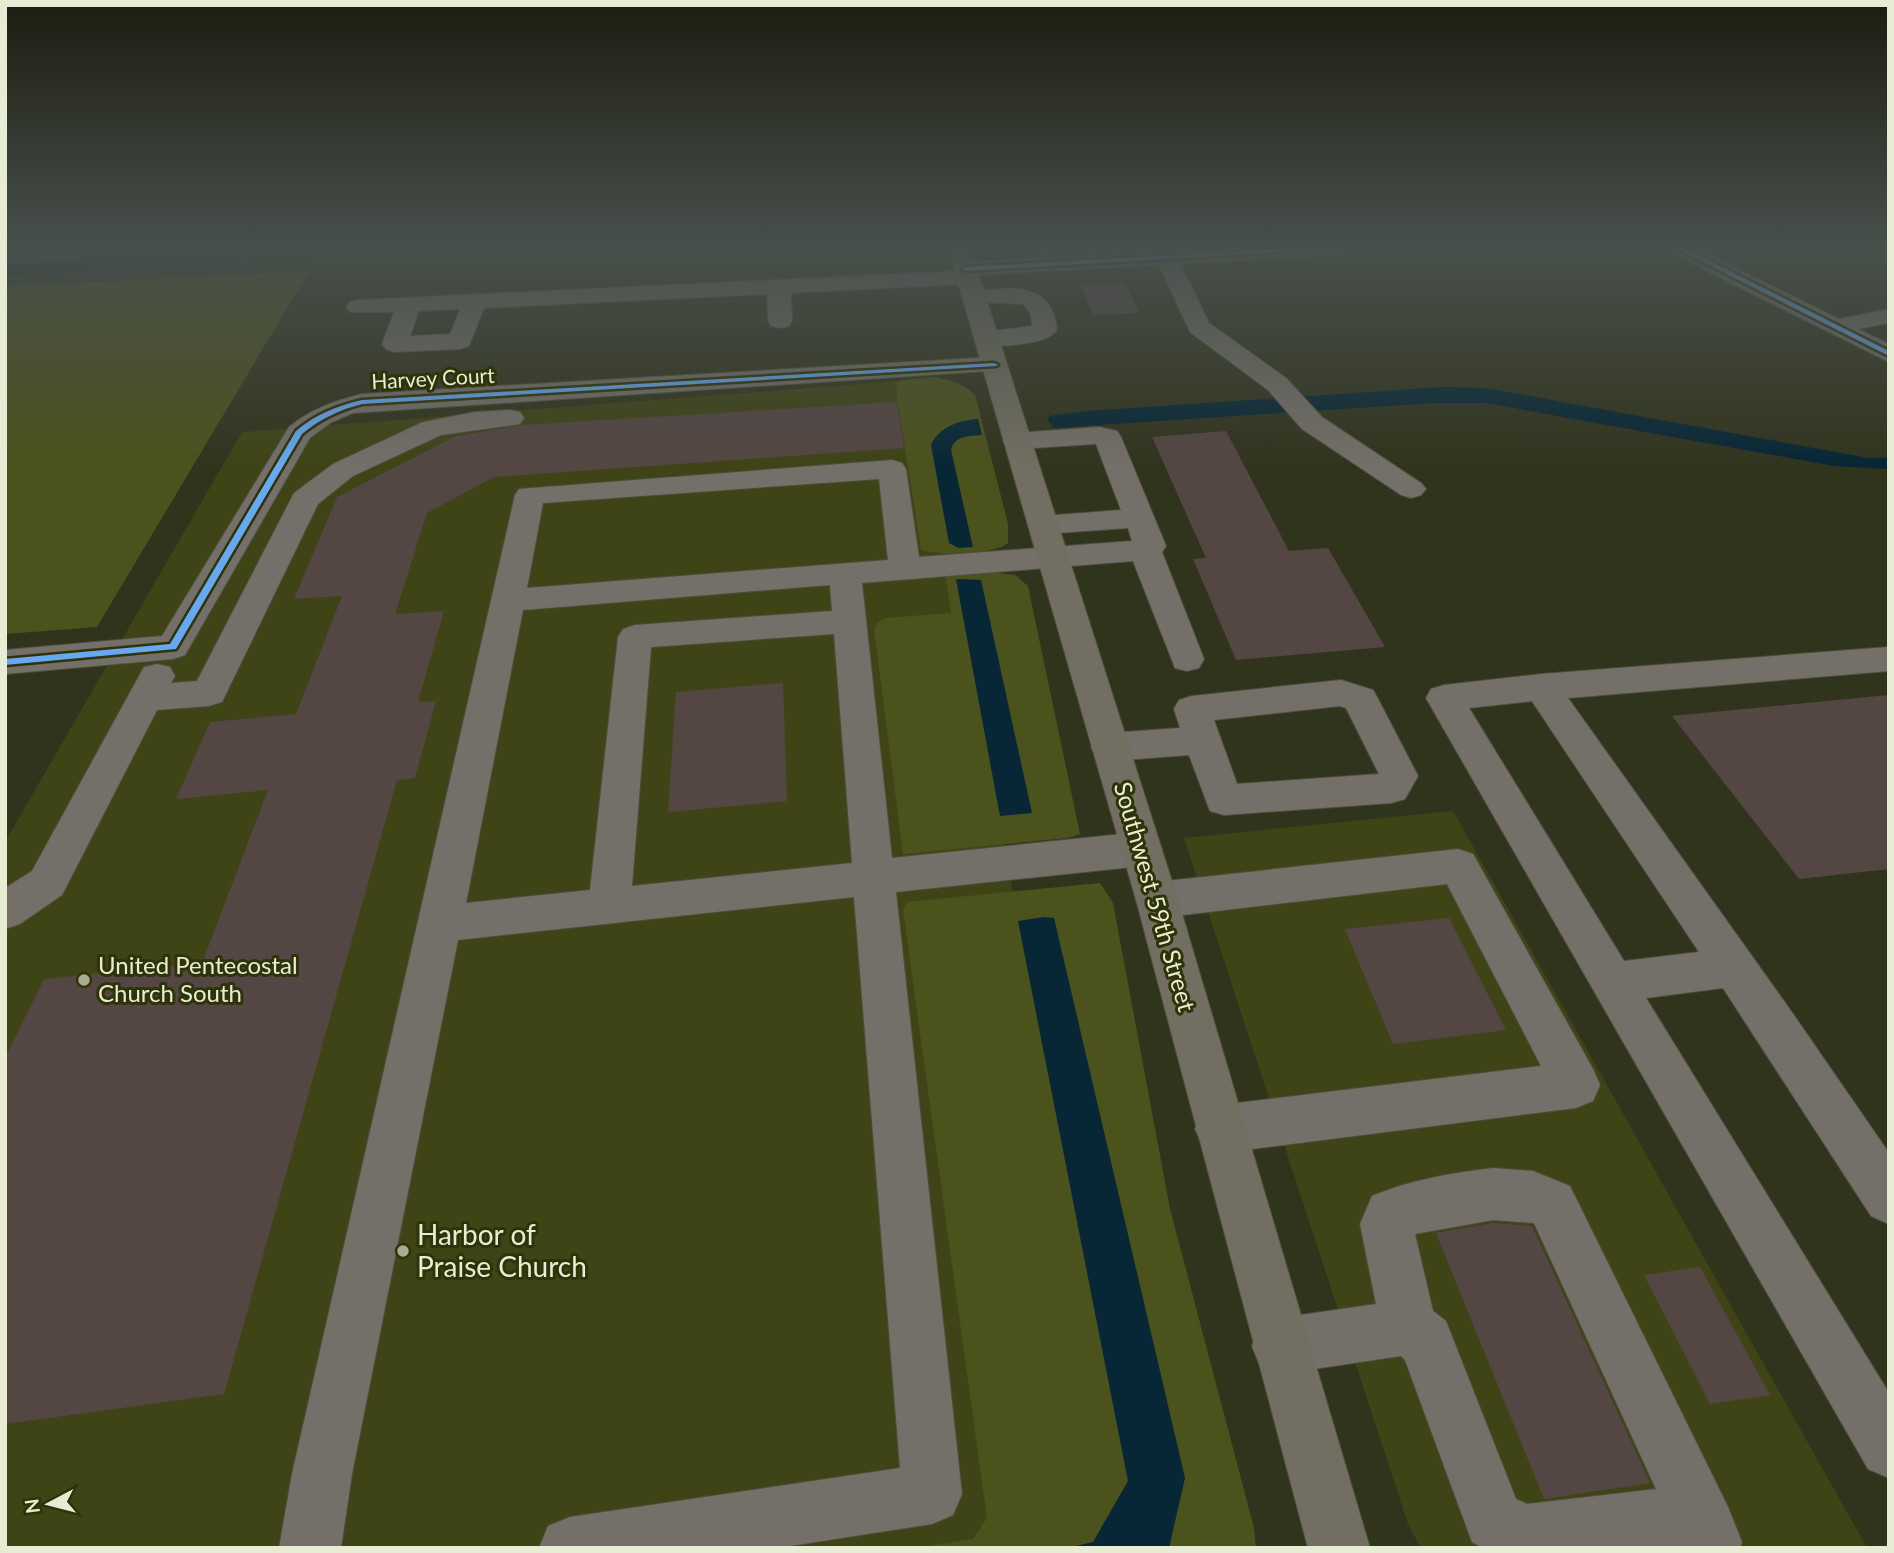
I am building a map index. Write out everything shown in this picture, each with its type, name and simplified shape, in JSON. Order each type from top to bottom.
[{"type":"main road","name":"Southwest 59th Street","points":[[981,320],[1157,900],[1280,1346],[1339,1548]]},
{"type":"street","points":[[403,320],[395,344],[460,341],[468,320]]},
{"type":"street","name":"Harvey Court","points":[[5,911],[47,883],[173,647],[299,433],[319,415],[338,407],[362,402],[876,372],[990,352],[1045,330],[1045,320]]},
{"type":"street","points":[[1196,320],[1199,327],[1277,384],[1312,423],[1411,488]]},
{"type":"street","points":[[1821,320],[1889,354]]},
{"type":"street","points":[[1836,328],[1860,320]]},
{"type":"street","points":[[145,698],[209,693],[305,499],[343,470],[433,428],[475,420],[880,393],[876,372]]},
{"type":"street","points":[[1017,441],[1099,435],[1107,437],[1150,545],[1145,550]]},
{"type":"street","points":[[310,1548],[322,1474],[530,495],[892,469],[905,569]]},
{"type":"street","points":[[609,906],[635,638],[848,597],[905,569],[1048,541],[1139,518]]},
{"type":"street","points":[[1048,541],[1145,550]]},
{"type":"street","points":[[1145,550],[1187,659]]},
{"type":"street","points":[[508,600],[848,597]]},
{"type":"street","points":[[570,1548],[932,1494],[848,597]]},
{"type":"street","points":[[5,662],[173,647]]},
{"type":"street","points":[[1889,659],[1541,687],[1444,698],[1889,1448]]},
{"type":"street","points":[[1541,687],[1889,1198]]},
{"type":"street","points":[[1110,747],[1197,725],[1341,694],[1360,699],[1399,776],[1391,788],[1224,800],[1197,725]]},
{"type":"street","points":[[440,923],[1142,849]]},
{"type":"street","points":[[1157,900],[1458,866],[1576,1085],[1220,1129]]},
{"type":"street","points":[[1612,982],[1734,967]]},
{"type":"street","points":[[1489,1194],[1536,1196],[1552,1204],[1710,1538],[1686,1516],[1522,1536],[1494,1520],[1426,1341],[1409,1327],[1386,1224],[1390,1214],[1489,1194]]},
{"type":"street","points":[[1280,1346],[1409,1327]]},
{"type":"shaded area","points":[[5,320],[280,320],[97,627],[5,634]]},
{"type":"shaded area","points":[[933,377],[960,384],[975,395],[1008,524],[1008,543],[1001,547],[965,554],[921,549],[896,391],[898,381]]},
{"type":"shaded area","points":[[925,379],[931,445],[1018,921],[1050,1548],[5,1548],[5,842],[242,432]]},
{"type":"shaded area","points":[[981,571],[1015,575],[1028,586],[1080,834],[1067,838],[903,854],[874,629],[877,623],[886,618],[951,613],[945,574]]},
{"type":"shaded area","points":[[1453,811],[1867,1548],[1421,1548],[1408,1524],[1184,838]]},
{"type":"shaded area","points":[[1100,883],[1113,903],[1170,1209],[1254,1528],[1256,1548],[915,1548],[973,1539],[987,1518],[903,910],[907,902]]},
{"type":"water","points":[[1442,387],[1486,388],[1868,458],[1889,458],[1889,469],[1834,466],[1486,403],[1433,403],[1054,428],[1048,420],[1049,416],[1087,411]]},
{"type":"water","points":[[978,419],[982,435],[959,439],[951,450],[973,547],[958,548],[949,543],[931,445],[944,429]]},
{"type":"water","points":[[956,579],[981,580],[1032,813],[1000,816]]},
{"type":"water","points":[[1054,918],[1185,1478],[1169,1548],[1067,1548],[1093,1542],[1128,1481],[1018,921]]},
{"type":"building","points":[[897,402],[904,448],[494,477],[427,513],[395,614],[444,611],[418,702],[436,701],[415,778],[397,780],[224,1394],[5,1424],[5,1058],[44,979],[202,963],[268,790],[176,799],[210,722],[296,714],[342,596],[294,599],[337,497],[456,436],[522,425]]},
{"type":"building","points":[[1226,431],[1289,551],[1328,548],[1385,647],[1236,660],[1193,559],[1206,558],[1152,437]]},
{"type":"building","points":[[783,683],[787,801],[668,812],[676,692]]},
{"type":"building","points":[[1889,695],[1889,869],[1799,879],[1672,716]]},
{"type":"building","points":[[1449,918],[1506,1030],[1393,1044],[1345,929]]},
{"type":"building","points":[[1493,1223],[1532,1226],[1650,1483],[1544,1499],[1436,1233]]},
{"type":"building","points":[[1700,1267],[1770,1395],[1710,1404],[1644,1275]]},
{"type":"cycle path","points":[[1822,320],[1889,354]]},
{"type":"cycle path","points":[[5,662],[173,647],[299,433],[313,421],[344,407],[362,402],[994,365]]},
{"type":"place","name":"United Pentecostal Church South","points":[[84,980]]},
{"type":"place","name":"Harbor of Praise Church","points":[[403,1251]]}]
